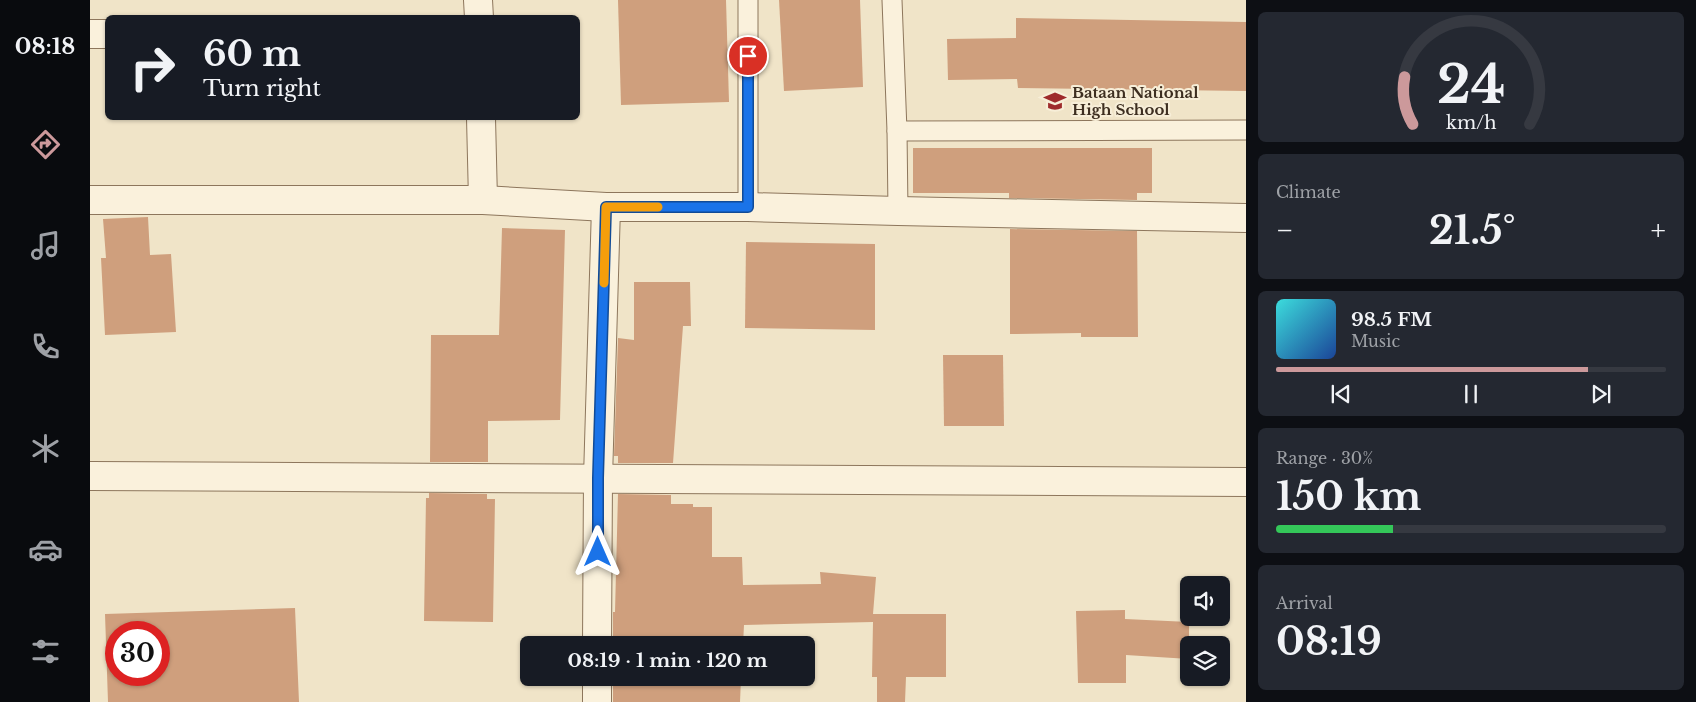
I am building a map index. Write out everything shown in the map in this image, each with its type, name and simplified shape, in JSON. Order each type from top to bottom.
[{"type":"street","points":[[478,0],[478,15]]},
{"type":"street","points":[[90,34],[105,34]]},
{"type":"street","points":[[481,120],[483,200]]},
{"type":"street","points":[[90,200],[483,200],[606,207],[748,207],[1246,218]]},
{"type":"street","points":[[598,636],[598,478],[606,207]]},
{"type":"street","points":[[90,476],[1246,482]]},
{"type":"street","points":[[597,686],[597,702]]},
{"type":"lane","points":[[748,0],[748,207]]},
{"type":"lane","points":[[892,0],[898,211]]},
{"type":"lane","points":[[897,131],[1246,130]]},
{"type":"building","points":[[618,0],[726,0],[729,102],[621,105]]},
{"type":"building","points":[[779,0],[860,0],[863,87],[784,91]]},
{"type":"building","points":[[1016,18],[1246,22],[1246,91],[1018,88],[1017,79],[948,80],[947,39],[1016,38]]},
{"type":"building","points":[[913,148],[1152,148],[1152,193],[1137,193],[1137,200],[1009,198],[1009,193],[913,193]]},
{"type":"building","points":[[148,217],[150,255],[171,254],[176,332],[105,335],[101,258],[106,258],[103,219]]},
{"type":"building","points":[[502,228],[565,230],[560,420],[488,421],[488,462],[430,462],[431,335],[499,335]]},
{"type":"building","points":[[1010,229],[1137,231],[1138,337],[1081,337],[1081,333],[1010,334]]},
{"type":"building","points":[[746,242],[875,244],[875,330],[745,328]]},
{"type":"building","points":[[634,282],[690,282],[691,326],[683,326],[673,463],[618,463],[618,456],[614,456],[618,338],[634,340]]},
{"type":"building","points":[[943,355],[1003,355],[1004,426],[944,426]]},
{"type":"building","points":[[429,493],[487,494],[487,499],[495,499],[493,622],[424,621],[426,498],[429,498]]},
{"type":"building","points":[[618,494],[671,495],[671,504],[693,504],[693,507],[712,507],[712,557],[742,557],[743,585],[821,584],[820,572],[876,577],[873,614],[946,614],[946,677],[906,677],[905,702],[877,702],[877,677],[872,677],[873,622],[744,625],[743,636],[613,636],[613,612],[615,612]]},
{"type":"building","points":[[295,608],[299,702],[108,702],[107,686],[170,686],[170,621],[105,621],[105,614]]},
{"type":"building","points":[[1125,610],[1125,619],[1180,622],[1180,626],[1189,626],[1189,636],[1180,636],[1180,658],[1126,655],[1126,683],[1078,683],[1076,611]]},
{"type":"building","points":[[613,686],[741,686],[740,702],[613,702]]},
{"type":"slow traffic","points":[[604,283],[606,207],[658,207]]},
{"type":"place","name":"Bataan National High School","points":[[1055,101]]},
{"type":"route","points":[[598,552],[598,478],[606,207],[748,207],[748,56]]}]
